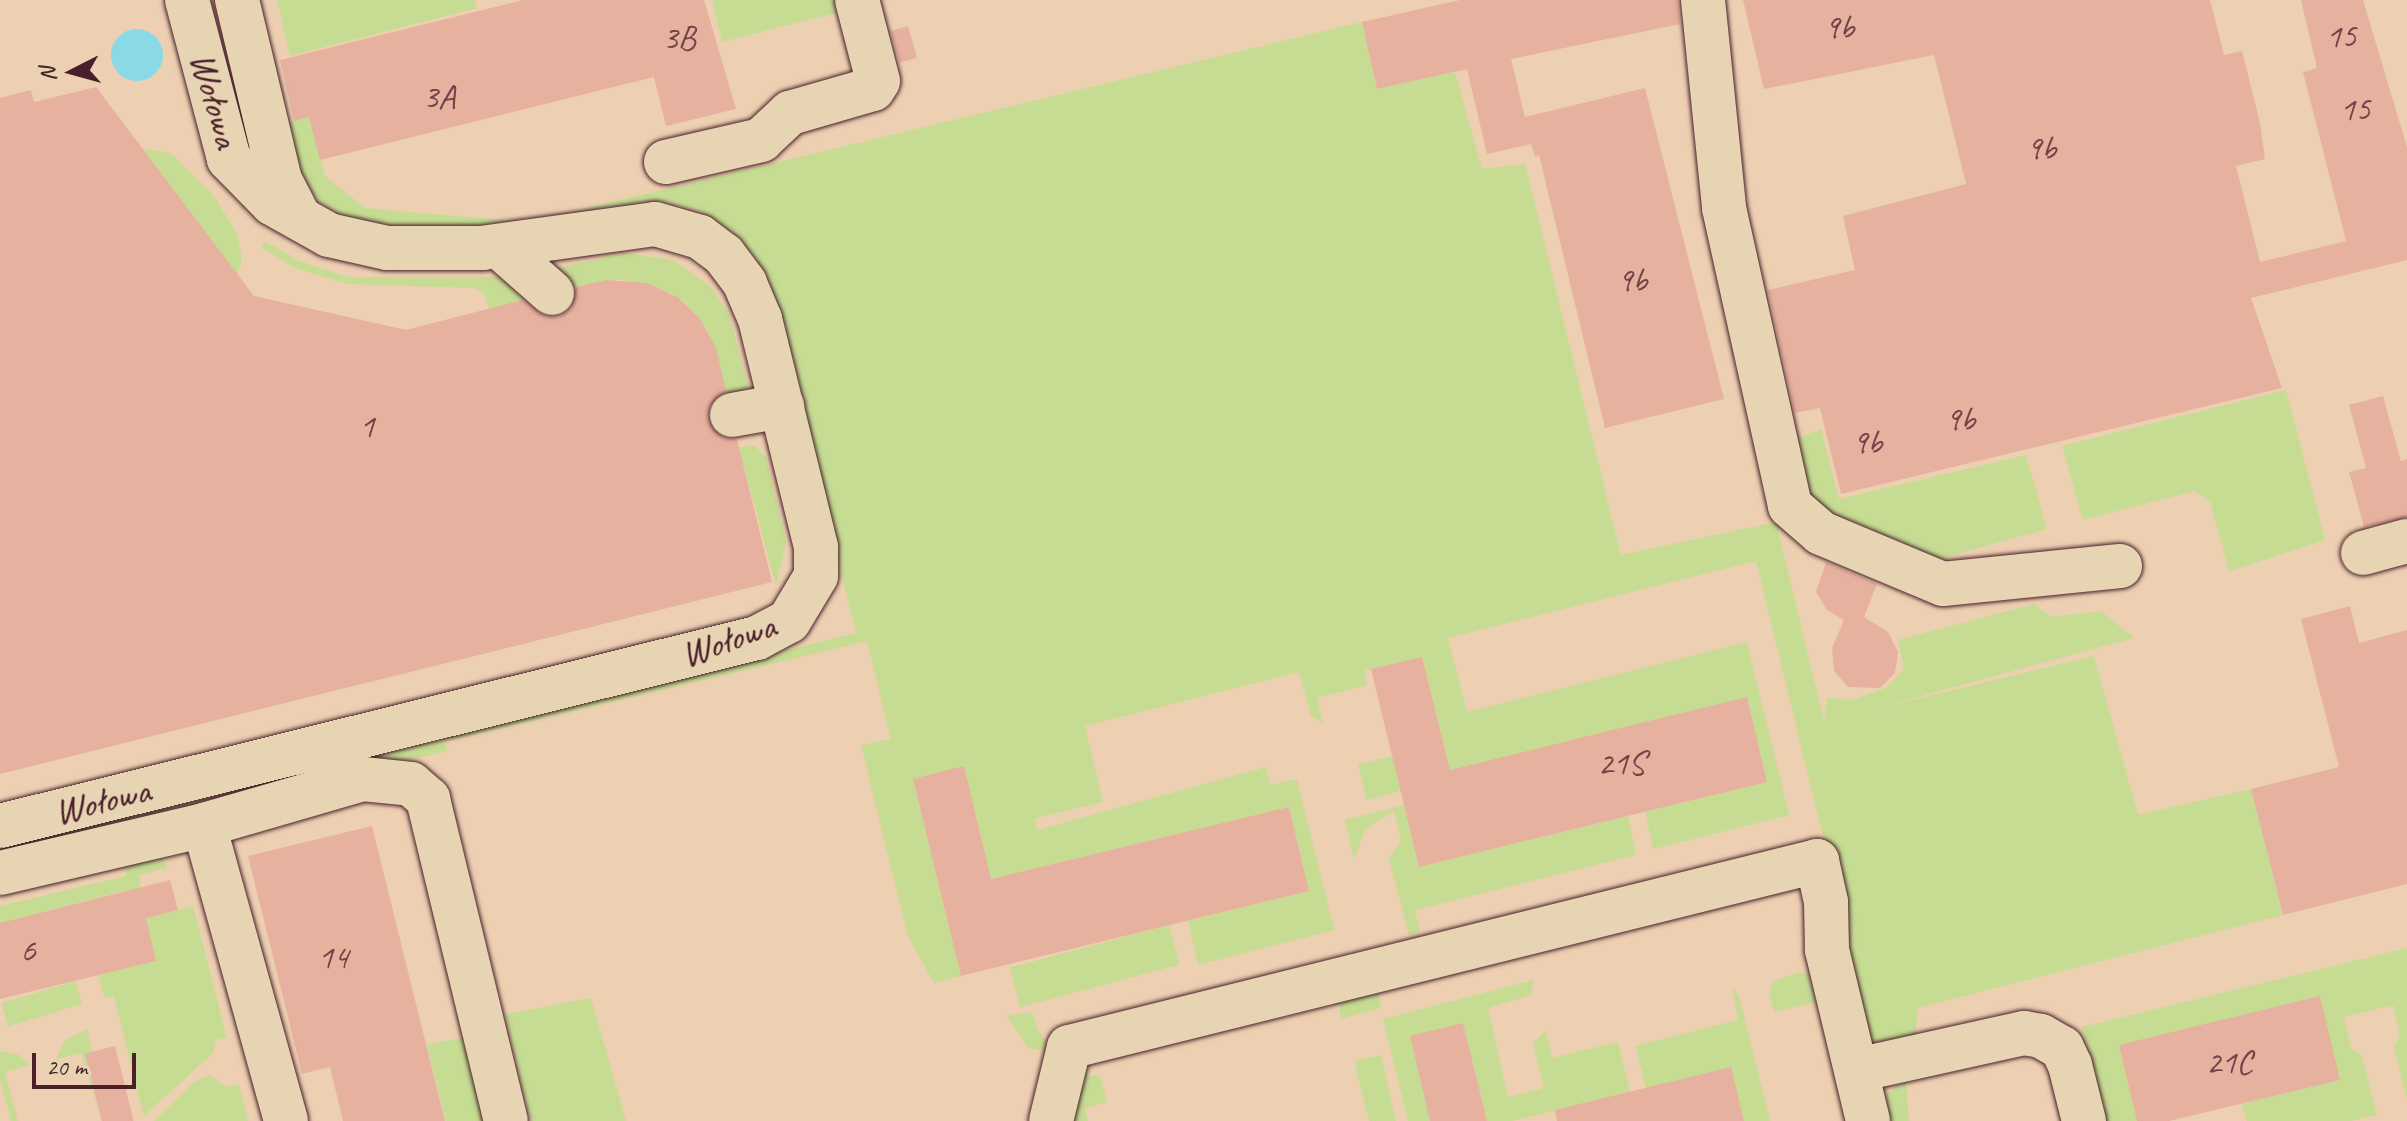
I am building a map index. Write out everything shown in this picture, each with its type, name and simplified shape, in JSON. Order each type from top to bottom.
[{"type":"street","name":"Wołowa","points":[[0,826],[771,633],[800,609],[818,562],[782,406],[749,290],[724,255],[700,237],[669,226],[641,223],[501,248],[371,246],[329,235],[254,189],[229,159],[187,0]]},
{"type":"street","name":"Wołowa","points":[[237,0],[280,180],[299,217]]},
{"type":"street","points":[[666,162],[761,140],[790,113],[873,89],[878,81],[857,0]]},
{"type":"street","points":[[1703,0],[1724,208],[1790,506],[1821,533],[1943,584],[2120,566]]},
{"type":"street","points":[[501,248],[552,293]]},
{"type":"street","points":[[732,415],[782,406]]},
{"type":"street","points":[[2363,553],[2407,541]]},
{"type":"street","points":[[0,873],[204,825],[363,779],[399,780],[428,799],[506,1121]]},
{"type":"street","points":[[204,825],[286,1121]]},
{"type":"street","points":[[1051,1121],[1069,1047],[1817,861],[1826,902],[1827,950],[1868,1121]]},
{"type":"street","points":[[1857,1070],[2024,1033],[2041,1036],[2062,1048],[2070,1065],[2084,1121]]},
{"type":"green space","points":[[277,0],[475,0],[477,8],[290,56]]},
{"type":"green space","points":[[712,0],[836,0],[840,12],[722,42]]},
{"type":"green space","points":[[1362,22],[1377,89],[1455,72],[1482,169],[1525,164],[1621,555],[1776,522],[1824,721],[1827,698],[1851,700],[1886,688],[1904,669],[1898,640],[2034,604],[2052,617],[2101,611],[2134,638],[1870,710],[2094,656],[2138,815],[2251,789],[2283,915],[1917,1008],[1916,1035],[1897,1051],[1864,1042],[1844,923],[1756,561],[1448,638],[1467,712],[1747,642],[1789,815],[1653,849],[1645,812],[1767,782],[1747,698],[1450,770],[1422,657],[1364,671],[1367,685],[1317,698],[1323,723],[1311,716],[1299,672],[1085,726],[1103,802],[1035,818],[1037,830],[1266,767],[1270,785],[1297,779],[1334,930],[1198,965],[1188,921],[1309,891],[1289,807],[991,879],[964,767],[913,779],[961,976],[934,983],[908,936],[861,745],[891,739],[867,641],[445,742],[447,751],[185,814],[183,805],[169,808],[170,817],[0,859],[0,845],[856,633],[769,283],[732,231],[701,211],[661,201],[542,223],[400,230],[361,224],[324,205],[301,183],[278,125],[309,117],[325,176],[365,208],[528,222]]},
{"type":"green space","points":[[143,149],[171,153],[214,196],[238,235],[242,260],[237,275]]},
{"type":"green space","points":[[265,241],[301,262],[349,277],[515,277],[535,297],[489,309],[484,293],[474,288],[348,284],[297,269],[262,248]]},
{"type":"green space","points":[[626,253],[673,260],[711,287],[729,314],[749,390],[727,395],[705,326],[670,292],[622,279],[571,288],[553,269]]},
{"type":"green space","points":[[2286,390],[2325,540],[2229,571],[2210,502],[2195,491],[2083,520],[2062,446]]},
{"type":"green space","points":[[1821,429],[1839,499],[2026,455],[2047,529],[1939,559],[1908,553],[1819,508],[1805,492],[1785,443]]},
{"type":"green space","points":[[755,446],[766,457],[786,541],[776,586],[739,447]]},
{"type":"green space","points":[[1392,756],[1401,791],[1367,799],[1358,764]]},
{"type":"green space","points":[[1404,805],[1419,867],[1628,816],[1636,855],[1415,910],[1420,932],[1409,935],[1389,859],[1401,840],[1394,811],[1365,829],[1354,860],[1345,820]]},
{"type":"green space","points":[[162,856],[167,868],[139,875],[141,888],[163,914],[193,906],[227,1038],[216,1040],[213,1053],[144,1116],[114,996],[105,998],[98,975],[156,961],[142,904],[128,890],[0,923],[0,906],[126,876],[122,858]]},
{"type":"green space","points":[[1169,925],[1180,965],[1020,1007],[1010,968]]},
{"type":"green space","points":[[2407,948],[2407,1100],[2394,1047],[2400,1035],[2393,1005],[2344,1017],[2351,1048],[2362,1055],[2377,1115],[2350,1121],[2247,1121],[2242,1104],[2340,1079],[2119,1045],[2137,1121],[2106,1121],[2082,1027]]},
{"type":"green space","points":[[1800,972],[1812,977],[1822,1001],[1774,1012],[1769,994],[1773,981]]},
{"type":"green space","points":[[1534,980],[1531,995],[1488,1008],[1508,1097],[1544,1088],[1533,1043],[1546,1030],[1552,1058],[1618,1042],[1630,1092],[1512,1121],[1487,1121],[1463,1023],[1430,1121],[1408,1121],[1383,1019]]},
{"type":"green space","points":[[75,981],[82,1004],[8,1026],[1,1004]]},
{"type":"green space","points":[[1376,983],[1381,1008],[1340,1019],[1339,998]]},
{"type":"green space","points":[[1732,986],[1739,996],[1770,1121],[1744,1121],[1646,1088],[1635,1046],[1738,1020]]},
{"type":"green space","points":[[591,998],[626,1121],[531,1121],[505,1014]]},
{"type":"green space","points":[[1032,1012],[1038,1030],[1051,1050],[1029,1049],[1007,1016]]},
{"type":"green space","points":[[87,1029],[92,1052],[85,1054],[102,1121],[81,1053],[56,1059],[65,1040]]},
{"type":"green space","points":[[464,1037],[486,1121],[446,1121],[427,1045]]},
{"type":"green space","points":[[0,1051],[19,1055],[30,1065],[5,1072],[18,1121],[11,1121],[0,1079]]},
{"type":"green space","points":[[1082,1054],[1088,1077],[1100,1075],[1107,1102],[1085,1108],[1088,1121],[1065,1121]]},
{"type":"green space","points":[[1381,1055],[1396,1121],[1369,1121],[1357,1073],[1355,1061]]},
{"type":"green space","points":[[209,1075],[227,1087],[239,1084],[248,1121],[154,1121],[194,1082]]},
{"type":"green space","points":[[1906,1079],[1909,1121],[1880,1121],[1885,1096]]},
{"type":"water","points":[[137,29],[156,36],[163,55],[156,74],[137,81],[118,74],[111,55],[118,36]]},
{"type":"building","points":[[523,0],[704,0],[736,109],[666,126],[654,77],[320,160],[309,117],[294,121],[280,60]]},
{"type":"building","points":[[1460,0],[1678,0],[1680,24],[1511,59],[1525,117],[1645,88],[1724,399],[1605,428],[1539,155],[1535,156],[1531,144],[1487,154],[1467,69],[1377,89],[1362,22]]},
{"type":"building","points":[[1743,0],[2210,0],[2224,55],[2242,51],[2260,123],[2265,159],[2236,166],[2260,262],[2346,241],[2303,72],[2317,68],[2301,0],[2363,0],[2407,147],[2407,260],[2251,298],[2282,388],[1841,494],[1820,408],[1795,413],[1768,290],[1855,270],[1843,216],[1966,184],[1934,55],[1764,89]]},
{"type":"building","points":[[908,26],[917,58],[900,63],[891,31]]},
{"type":"building","points":[[96,87],[254,296],[406,330],[523,300],[546,317],[559,317],[571,309],[576,287],[606,280],[647,283],[677,297],[700,319],[716,348],[726,391],[709,406],[708,420],[723,438],[737,439],[772,582],[0,774],[0,98],[31,90],[34,102]]},
{"type":"building","points":[[2383,396],[2401,461],[2407,459],[2407,517],[2364,527],[2349,472],[2366,468],[2349,405]]},
{"type":"building","points":[[1826,562],[1877,584],[1864,617],[1888,632],[1898,652],[1895,673],[1880,688],[1848,687],[1834,671],[1832,648],[1844,620],[1827,610],[1816,592]]},
{"type":"building","points":[[2350,606],[2359,643],[2407,630],[2407,884],[2283,915],[2251,789],[2339,767],[2301,619]]},
{"type":"building","points":[[1422,657],[1450,770],[1747,697],[1767,782],[1419,867],[1371,669]]},
{"type":"building","points":[[964,766],[991,879],[1289,807],[1309,891],[961,976],[913,779]]},
{"type":"building","points":[[372,826],[445,1121],[343,1121],[330,1067],[302,1074],[248,856]]},
{"type":"building","points":[[170,880],[178,910],[146,918],[156,961],[0,999],[0,923]]},
{"type":"building","points":[[2320,996],[2340,1080],[2169,1121],[2137,1121],[2119,1045]]},
{"type":"building","points":[[1463,1023],[1487,1121],[1430,1121],[1410,1036]]},
{"type":"building","points":[[115,1046],[134,1121],[102,1121],[85,1053]]},
{"type":"building","points":[[1731,1067],[1744,1121],[1557,1121],[1555,1110]]}]
